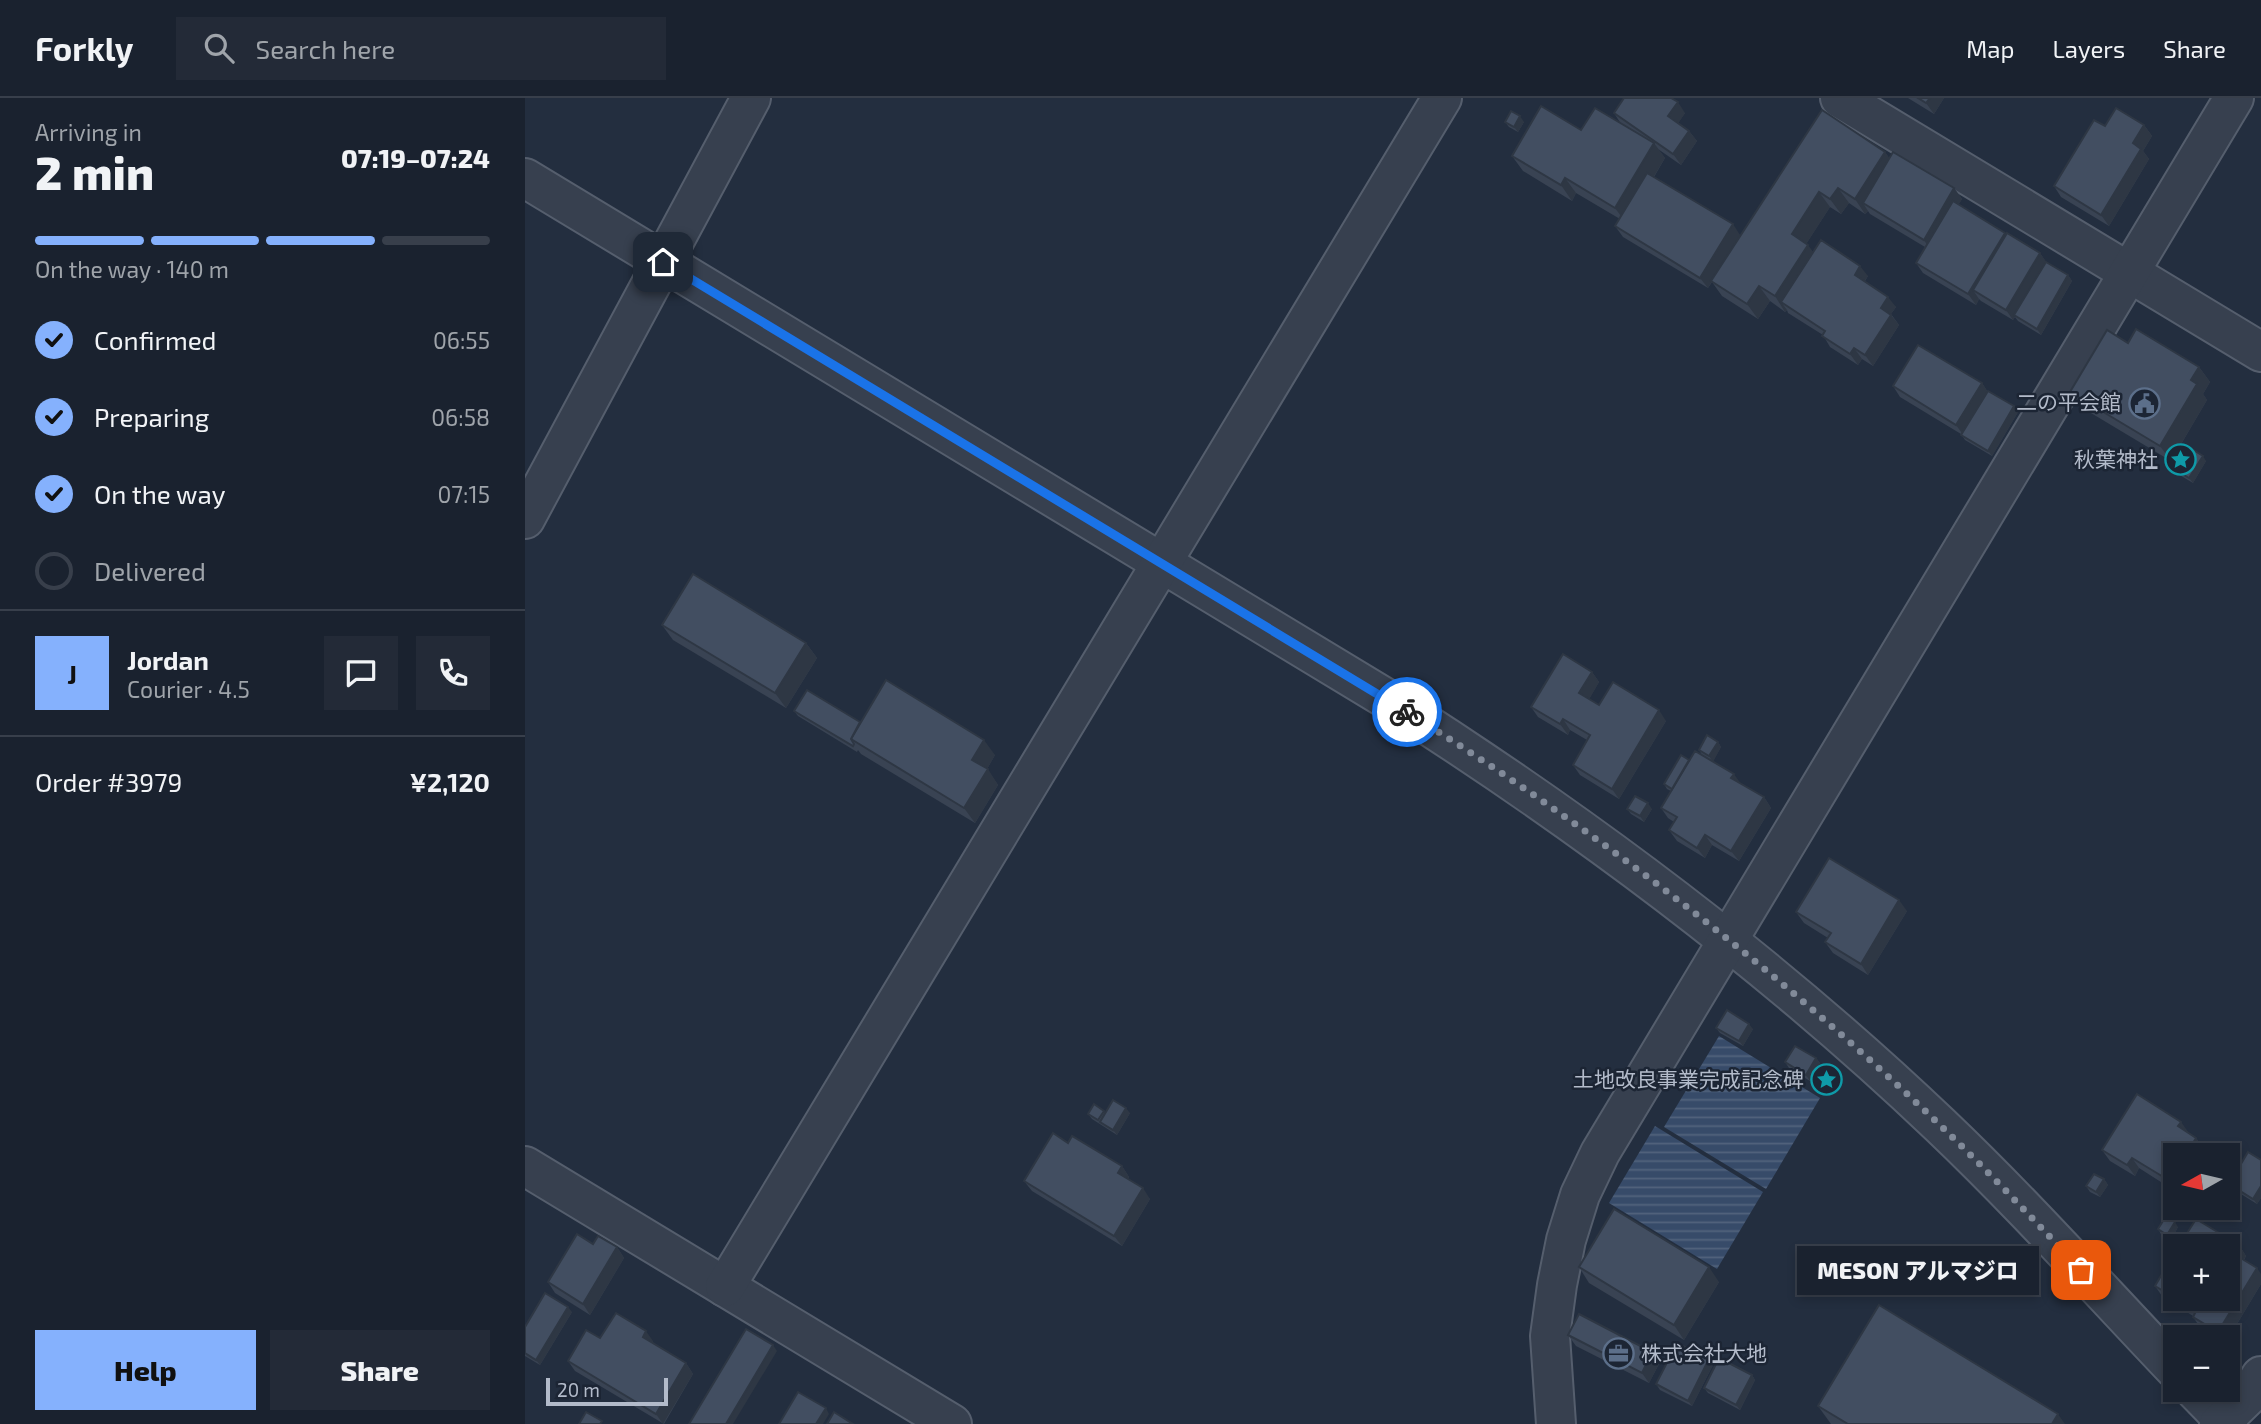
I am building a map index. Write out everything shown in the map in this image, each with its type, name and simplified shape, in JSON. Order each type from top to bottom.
[{"type":"street","points":[[525,519],[751,98]]},
{"type":"street","points":[[725,1287],[1442,98]]},
{"type":"street","points":[[1840,98],[2261,352]]},
{"type":"street","points":[[1556,1424],[1550,1336],[1564,1251],[1580,1195],[1599,1153],[2234,98]]},
{"type":"street","points":[[525,178],[1387,699],[1494,768],[1598,841],[1728,940],[1837,1031],[1986,1170],[2163,1356]]},
{"type":"street","points":[[525,1167],[952,1424]]},
{"type":"street","points":[[2205,1402],[2223,1423],[2250,1394],[2261,1376]]},
{"type":"water","points":[[1719,1036],[1820,1098],[1766,1189],[1664,1127]]},
{"type":"water","points":[[1655,1126],[1763,1192],[1717,1269],[1609,1203]]},
{"type":"building","points":[[1624,98],[1671,98],[1678,102],[1668,116],[1689,131],[1673,154],[1614,113]]},
{"type":"building","points":[[1541,106],[1581,130],[1595,108],[1654,143],[1615,208],[1565,178],[1561,185],[1512,156]]},
{"type":"building","points":[[2116,108],[2144,125],[2133,143],[2141,149],[2101,215],[2054,186],[2094,120],[2105,126]]},
{"type":"building","points":[[1822,110],[1885,152],[1855,199],[1838,188],[1830,199],[1819,192],[1792,234],[1808,245],[1775,296],[1759,286],[1747,304],[1711,281]]},
{"type":"building","points":[[1511,111],[1520,116],[1514,127],[1505,122]]},
{"type":"building","points":[[1893,152],[1954,188],[1924,240],[1863,203]]},
{"type":"building","points":[[1647,173],[1733,224],[1700,278],[1615,226]]},
{"type":"building","points":[[1953,201],[2005,233],[1968,294],[1916,263]]},
{"type":"building","points":[[2007,233],[2040,253],[2006,310],[1973,290]]},
{"type":"building","points":[[1821,240],[1860,266],[1855,275],[1888,297],[1881,308],[1891,315],[1865,355],[1854,348],[1850,354],[1822,336],[1825,331],[1781,302]]},
{"type":"building","points":[[2046,262],[2068,275],[2037,329],[2014,315]]},
{"type":"building","name":"二の平会館","points":[[2136,329],[2199,367],[2191,380],[2197,384],[2160,446],[2070,392],[2107,330],[2128,343]]},
{"type":"building","points":[[1918,345],[1982,383],[1956,425],[1893,386]]},
{"type":"building","points":[[1988,391],[2014,406],[1988,451],[1961,435]]},
{"type":"building","points":[[2187,446],[2203,456],[2189,478],[2174,469],[2179,461],[2172,457],[2176,450],[2183,454]]},
{"type":"building","points":[[693,574],[806,643],[775,693],[662,625]]},
{"type":"building","points":[[1563,654],[1592,672],[1579,693],[1599,705],[1613,682],[1659,710],[1612,789],[1573,765],[1590,735],[1563,719],[1560,724],[1531,707]]},
{"type":"building","points":[[886,680],[984,740],[972,760],[988,769],[964,808],[851,739]]},
{"type":"building","points":[[807,690],[860,722],[851,739],[853,746],[794,711]]},
{"type":"building","points":[[1707,735],[1718,742],[1709,756],[1699,750]]},
{"type":"building","points":[[1695,751],[1734,774],[1731,778],[1764,797],[1731,851],[1705,835],[1697,848],[1669,830],[1677,817],[1661,808]]},
{"type":"building","points":[[1681,755],[1689,760],[1672,789],[1664,784]]},
{"type":"building","points":[[1635,796],[1648,803],[1640,816],[1627,809]]},
{"type":"building","points":[[1829,858],[1899,900],[1861,964],[1825,942],[1831,933],[1796,912]]},
{"type":"building","points":[[1727,1010],[1749,1024],[1739,1041],[1716,1028]]},
{"type":"building","points":[[1795,1046],[1816,1058],[1806,1075],[1785,1062]]},
{"type":"building","points":[[2137,1094],[2181,1122],[2178,1126],[2196,1138],[2193,1143],[2163,1143],[2163,1177],[2132,1158],[2127,1165],[2102,1150]]},
{"type":"building","points":[[1113,1100],[1126,1108],[1113,1130],[1100,1122]]},
{"type":"building","points":[[1094,1104],[1104,1111],[1098,1120],[1088,1114]]},
{"type":"building","points":[[1053,1133],[1068,1143],[1072,1136],[1122,1166],[1118,1173],[1143,1188],[1114,1236],[1024,1181]]},
{"type":"building","points":[[2248,1152],[2261,1160],[2261,1186],[2253,1199],[2240,1191],[2240,1165]]},
{"type":"building","points":[[2094,1174],[2104,1179],[2096,1192],[2086,1186]]},
{"type":"building","points":[[1614,1209],[1709,1267],[1674,1325],[1579,1267]]},
{"type":"building","points":[[2164,1220],[2175,1222],[2168,1234],[2158,1229]]},
{"type":"building","points":[[2198,1220],[2221,1234],[2187,1234]]},
{"type":"building","points":[[577,1234],[593,1244],[598,1236],[617,1247],[583,1304],[548,1282]]},
{"type":"building","points":[[2240,1258],[2257,1268],[2240,1296]]},
{"type":"building","points":[[2163,1272],[2163,1291],[2155,1286]]},
{"type":"building","points":[[545,1293],[568,1307],[536,1360],[525,1353],[525,1327]]},
{"type":"building","points":[[1879,1305],[2058,1414],[2052,1424],[1848,1424],[1818,1406]]},
{"type":"building","points":[[2196,1311],[2231,1311],[2222,1325],[2206,1325],[2193,1317]]},
{"type":"building","points":[[616,1313],[646,1331],[643,1337],[686,1363],[656,1414],[568,1361],[586,1330],[600,1338]]},
{"type":"building","points":[[1579,1314],[1652,1352],[1642,1373],[1568,1335]]},
{"type":"building","points":[[746,1329],[773,1345],[726,1424],[689,1424]]},
{"type":"building","points":[[1677,1343],[1709,1359],[1688,1401],[1656,1384]]},
{"type":"building","points":[[1719,1358],[1752,1375],[1736,1405],[1704,1388]]},
{"type":"building","points":[[798,1392],[826,1408],[816,1424],[779,1424]]},
{"type":"building","points":[[586,1412],[602,1421],[600,1424],[579,1424]]},
{"type":"building","points":[[834,1412],[853,1424],[827,1424]]},
{"type":"way so far","points":[[1407,712],[1494,768],[1598,841],[1750,957],[1940,1125],[2081,1270]]},
{"type":"place","name":"二の平会館","points":[[2144,403]]},
{"type":"place","name":"秋葉神社","points":[[2181,460]]},
{"type":"place","name":"土地改良事業完成記念碑","points":[[1827,1080]]},
{"type":"place","name":"MESON アルマジロ","points":[[2081,1270]]},
{"type":"place","name":"株式会社大地","points":[[1618,1354]]},
{"type":"route","points":[[663,262],[1407,712]]}]
